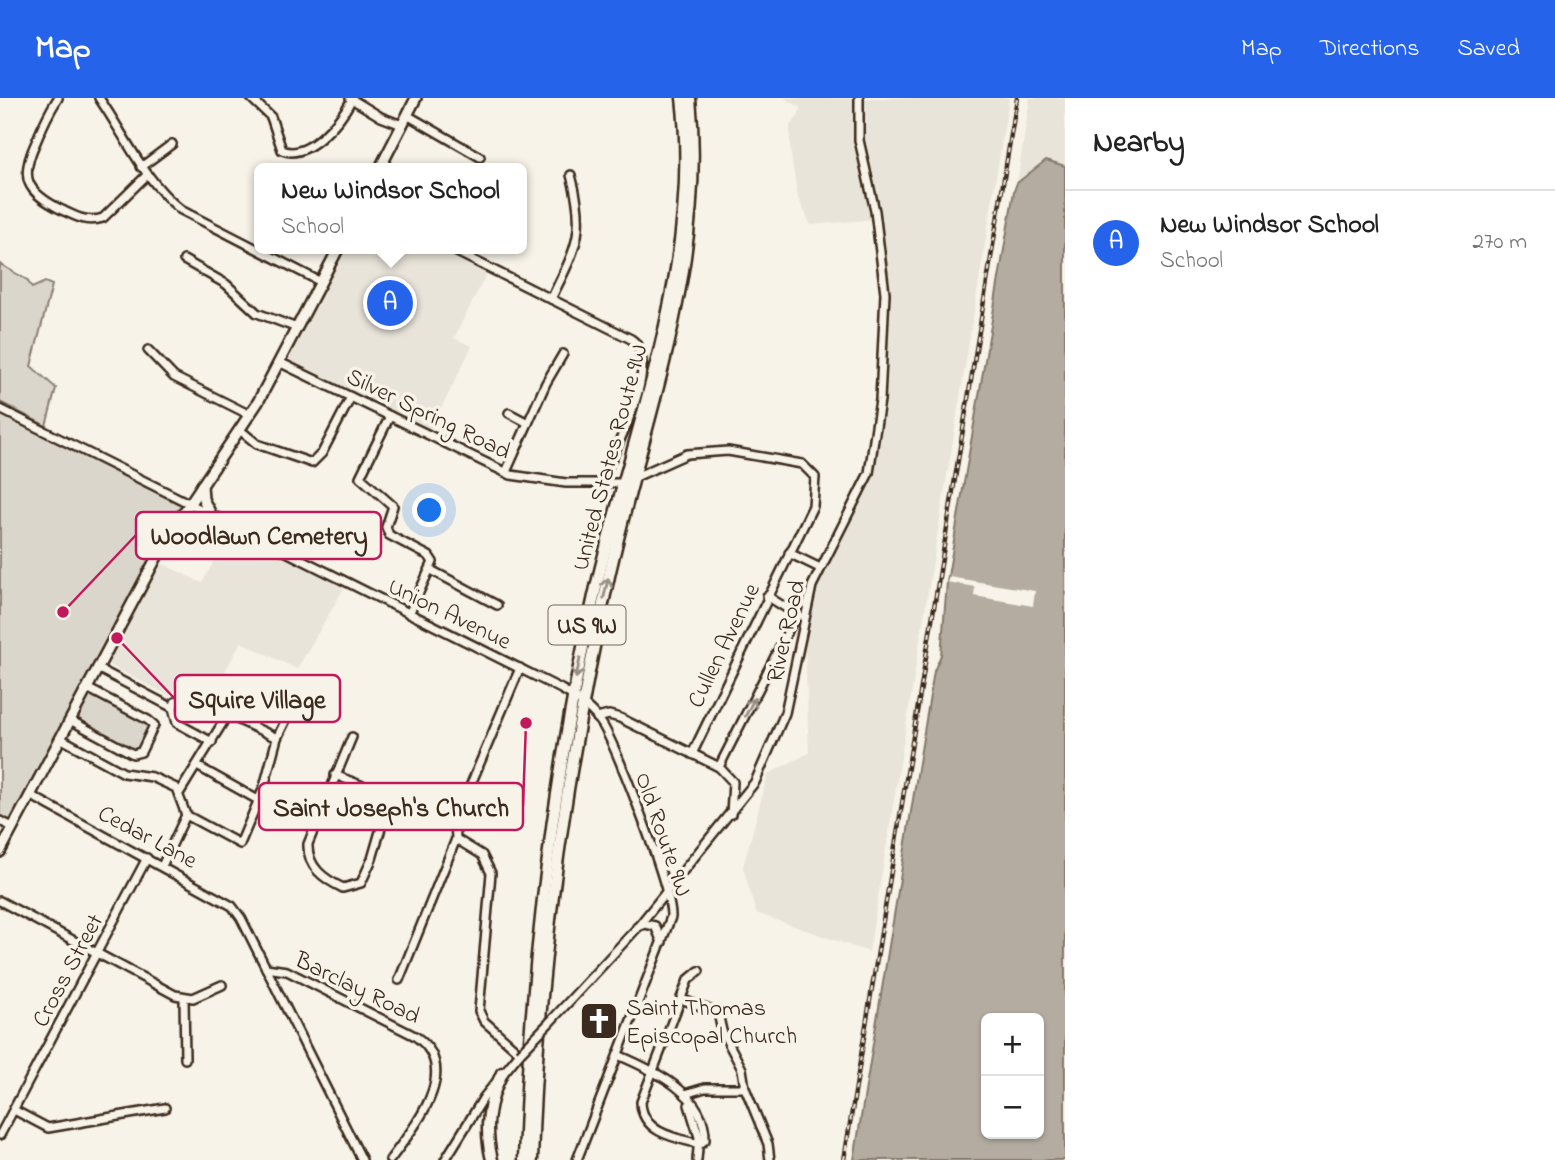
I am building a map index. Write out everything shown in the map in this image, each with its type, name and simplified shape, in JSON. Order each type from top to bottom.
[{"type":"highway","name":"United States Route 9W","points":[[524,1160],[530,1033],[573,696],[622,483],[672,295],[690,165],[682,98]]},
{"type":"highway","name":"United States Route 9W","points":[[533,1160],[546,904],[582,703],[634,478],[679,303],[690,229],[690,98]]},
{"type":"highway","points":[[492,1160],[487,1131],[488,1111],[502,1073]]},
{"type":"main road","points":[[383,163],[416,98]]},
{"type":"main road","points":[[0,852],[97,668],[188,504],[250,415],[335,254]]},
{"type":"main road","points":[[202,485],[203,499],[212,516]]},
{"type":"street","points":[[58,98],[26,163],[27,180],[33,191],[59,208],[84,220],[94,221],[103,218],[146,176]]},
{"type":"street","points":[[99,98],[146,176],[181,209],[254,247]]},
{"type":"street","points":[[251,98],[271,117],[282,150],[295,153],[308,149],[340,119],[351,99],[380,117],[402,125]]},
{"type":"street","name":"River Road","points":[[445,1160],[502,1073],[637,928],[731,814],[755,782],[782,723],[800,617],[820,568],[853,509],[869,472],[880,400],[884,271],[859,140],[859,98]]},
{"type":"street","points":[[407,115],[480,157]]},
{"type":"street","points":[[141,167],[172,144]]},
{"type":"street","points":[[551,299],[575,250],[580,229],[580,206],[571,175]]},
{"type":"street","points":[[267,254],[321,282]]},
{"type":"street","points":[[461,254],[631,339],[640,348],[643,362],[635,400],[600,485]]},
{"type":"street","points":[[184,260],[226,284],[257,313],[297,328]]},
{"type":"street","points":[[148,350],[174,377],[250,415]]},
{"type":"street","points":[[506,472],[545,383],[563,354]]},
{"type":"street","name":"Silver Spring Road","points":[[279,362],[506,472],[566,483],[622,483],[677,458],[703,451],[728,451],[802,464],[815,477],[815,498],[789,553]]},
{"type":"street","points":[[240,430],[257,443],[312,463],[322,453],[351,397]]},
{"type":"street","name":"Union Avenue","points":[[0,409],[520,668],[573,696],[597,718]]},
{"type":"street","points":[[509,413],[528,423]]},
{"type":"street","points":[[390,416],[360,477],[393,506],[387,533],[429,556],[433,562],[409,614]]},
{"type":"street","points":[[789,553],[820,568]]},
{"type":"street","name":"Cullen Avenue","points":[[692,754],[789,553]]},
{"type":"street","points":[[431,569],[497,605]]},
{"type":"street","points":[[719,768],[800,617],[767,596]]},
{"type":"street","points":[[97,668],[173,708]]},
{"type":"street","points":[[400,980],[456,839],[455,822],[520,668]]},
{"type":"street","points":[[186,815],[240,844],[258,800],[277,738],[303,685]]},
{"type":"street","points":[[70,720],[134,754],[141,752],[153,730],[154,725],[148,720],[87,688]]},
{"type":"street","points":[[212,742],[177,723],[173,708],[175,702],[188,696],[277,738]]},
{"type":"street","points":[[180,792],[228,714]]},
{"type":"street","points":[[597,718],[609,715],[619,717],[719,768],[733,782],[731,814]]},
{"type":"street","name":"Old Route 9W","points":[[577,1160],[671,917],[668,890],[611,743],[597,718]]},
{"type":"street","points":[[352,737],[308,850],[316,870],[343,888],[359,886],[390,797]]},
{"type":"street","points":[[60,738],[124,773],[152,777],[180,792],[186,815],[162,866]]},
{"type":"street","points":[[197,766],[258,800]]},
{"type":"street","points":[[335,775],[455,822]]},
{"type":"street","name":"Cedar Lane","points":[[30,796],[222,898],[241,919],[362,1160]]},
{"type":"street","points":[[0,821],[13,827]]},
{"type":"street","points":[[456,839],[482,855],[491,873],[479,1011],[484,1021],[520,1053]]},
{"type":"street","name":"Cross Street","points":[[0,1135],[146,858]]},
{"type":"street","points":[[0,901],[184,998],[222,985]]},
{"type":"street","points":[[637,928],[645,924],[656,926],[662,943]]},
{"type":"street","name":"Barclay Road","points":[[266,968],[288,971],[415,1036],[430,1048],[436,1065],[435,1088],[390,1160]]},
{"type":"street","points":[[699,971],[688,980],[641,1102],[644,1116],[662,1133],[700,1144]]},
{"type":"street","points":[[184,998],[186,1059]]},
{"type":"street","points":[[681,999],[718,1013],[722,1031],[742,1069],[745,1088],[766,1138],[770,1160]]},
{"type":"street","points":[[618,1055],[652,1069],[685,1094],[700,1144],[697,1160]]},
{"type":"street","points":[[685,1094],[705,1088],[745,1088]]},
{"type":"street","points":[[14,1110],[48,1128],[165,1108]]},
{"type":"shaded area","points":[[784,98],[1009,98],[869,952],[756,913],[743,867],[768,774],[809,753],[804,619],[820,568],[869,473],[877,439],[884,276],[876,219],[811,225],[798,198],[790,149],[790,125],[799,116],[800,107]]},
{"type":"shaded area","points":[[1030,98],[1065,98],[1065,166],[1042,161],[1017,183]]},
{"type":"shaded area","points":[[1046,160],[1065,166],[1065,1160],[854,1160],[934,671],[941,655],[947,582],[1017,183]]},
{"type":"shaded area","points":[[335,254],[461,254],[489,269],[454,338],[472,346],[428,435],[279,362]]},
{"type":"shaded area","points":[[0,264],[27,280],[32,288],[45,282],[52,285],[31,366],[56,388],[46,426],[0,402]]},
{"type":"shaded area","points":[[0,407],[188,504],[87,687],[153,724],[138,755],[70,720],[13,827],[0,821]]},
{"type":"shaded area","points":[[233,526],[347,583],[297,669],[241,642],[212,695],[204,691],[201,697],[177,686],[170,696],[101,661],[155,560],[202,583]]},
{"type":"pier","points":[[949,577],[1035,591],[1033,606],[974,596],[975,587],[947,582]]},
{"type":"railway","points":[[844,1160],[1017,98]]},
{"type":"place","name":"New Windsor School","points":[[390,303]]},
{"type":"place","name":"Woodlawn Cemetery","points":[[63,612]]},
{"type":"place","name":"Squire Village","points":[[117,638]]},
{"type":"place","name":"Saint Joseph's Church","points":[[526,723]]},
{"type":"place","name":"Saint Thomas Episcopal Church","points":[[599,1021]]}]
